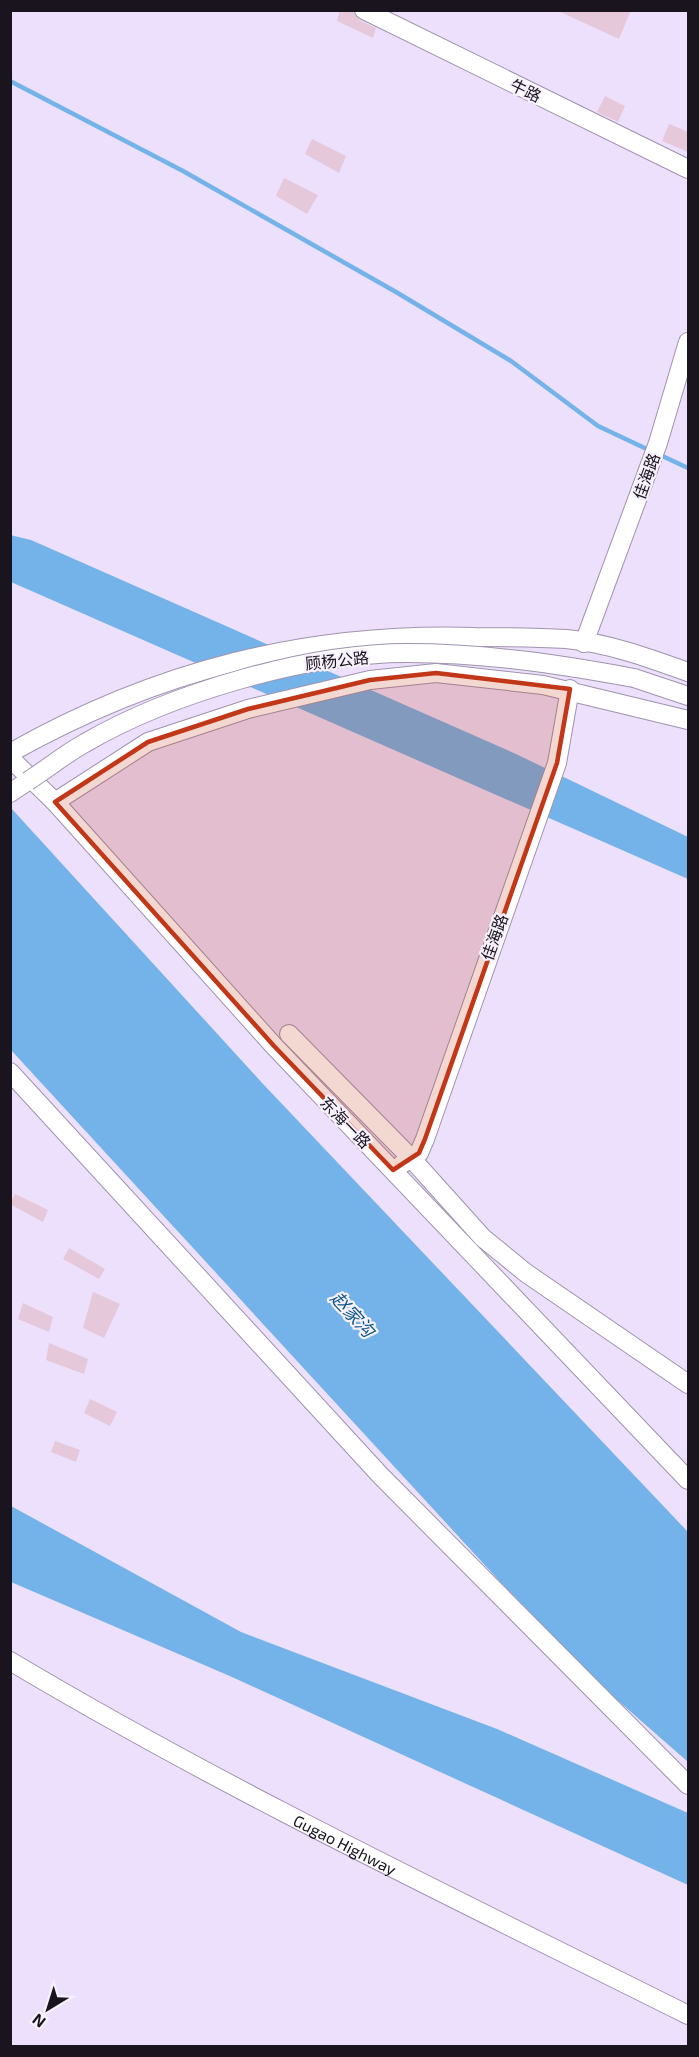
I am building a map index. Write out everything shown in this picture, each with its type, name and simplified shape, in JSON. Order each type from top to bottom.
[{"type":"street","name":"牛路","points":[[364,10],[688,169]]},
{"type":"street","name":"佳海路","points":[[584,643],[658,443],[688,342]]},
{"type":"street","points":[[10,753],[52,729],[186,673],[289,648],[353,639],[415,635],[568,639],[635,653],[688,672]]},
{"type":"street","name":"顾杨公路","points":[[10,793],[85,743],[176,700],[300,664],[406,653],[542,661],[633,678],[688,696]]},
{"type":"street","points":[[54,802],[148,741],[248,709],[370,680],[436,673],[570,689],[688,720]]},
{"type":"street","name":"佳海路","points":[[393,1170],[418,1153],[425,1139],[557,763],[570,689]]},
{"type":"street","name":"东海一路","points":[[10,758],[54,802],[274,1046],[688,1480]]},
{"type":"street","points":[[289,1034],[411,1158],[483,1239],[526,1273],[688,1384]]},
{"type":"street","points":[[10,1072],[380,1475],[688,1785]]},
{"type":"street","name":"Gugao Highway","points":[[10,1661],[110,1721],[262,1804],[688,2015]]},
{"type":"highlighted area","points":[[436,673],[570,689],[557,763],[425,1139],[419,1153],[393,1170],[274,1046],[55,802],[148,742],[248,709],[370,680]]},
{"type":"water","points":[[10,535],[31,540],[516,754],[688,837],[688,879],[11,582]]},
{"type":"water","name":"赵家沟","points":[[11,808],[264,1085],[688,1532],[688,1762],[574,1662],[11,1050]]},
{"type":"water","points":[[11,1506],[241,1632],[497,1729],[688,1813],[688,1885],[232,1677],[11,1582]]},
{"type":"building","points":[[340,10],[353,10],[359,20],[376,28],[373,38],[337,21]]},
{"type":"building","points":[[556,10],[631,10],[619,39]]},
{"type":"building","points":[[605,96],[625,106],[618,122],[597,112]]},
{"type":"building","points":[[669,124],[688,132],[688,152],[662,141]]},
{"type":"building","points":[[312,139],[346,156],[339,173],[305,154]]},
{"type":"building","points":[[284,178],[318,195],[307,214],[276,196]]},
{"type":"building","points":[[15,1194],[48,1210],[43,1222],[10,1204]]},
{"type":"building","points":[[69,1248],[105,1269],[99,1279],[63,1259]]},
{"type":"building","points":[[93,1292],[120,1304],[104,1338],[83,1328]]},
{"type":"building","points":[[23,1303],[53,1317],[49,1332],[18,1319]]},
{"type":"building","points":[[49,1343],[88,1359],[84,1374],[46,1360]]},
{"type":"building","points":[[90,1399],[117,1412],[110,1426],[84,1413]]},
{"type":"building","points":[[55,1441],[80,1450],[76,1462],[51,1452]]},
{"type":"waterway","points":[[10,81],[183,171],[396,292],[511,361],[598,426],[651,451]]},
{"type":"waterway","points":[[658,454],[688,468]]}]
